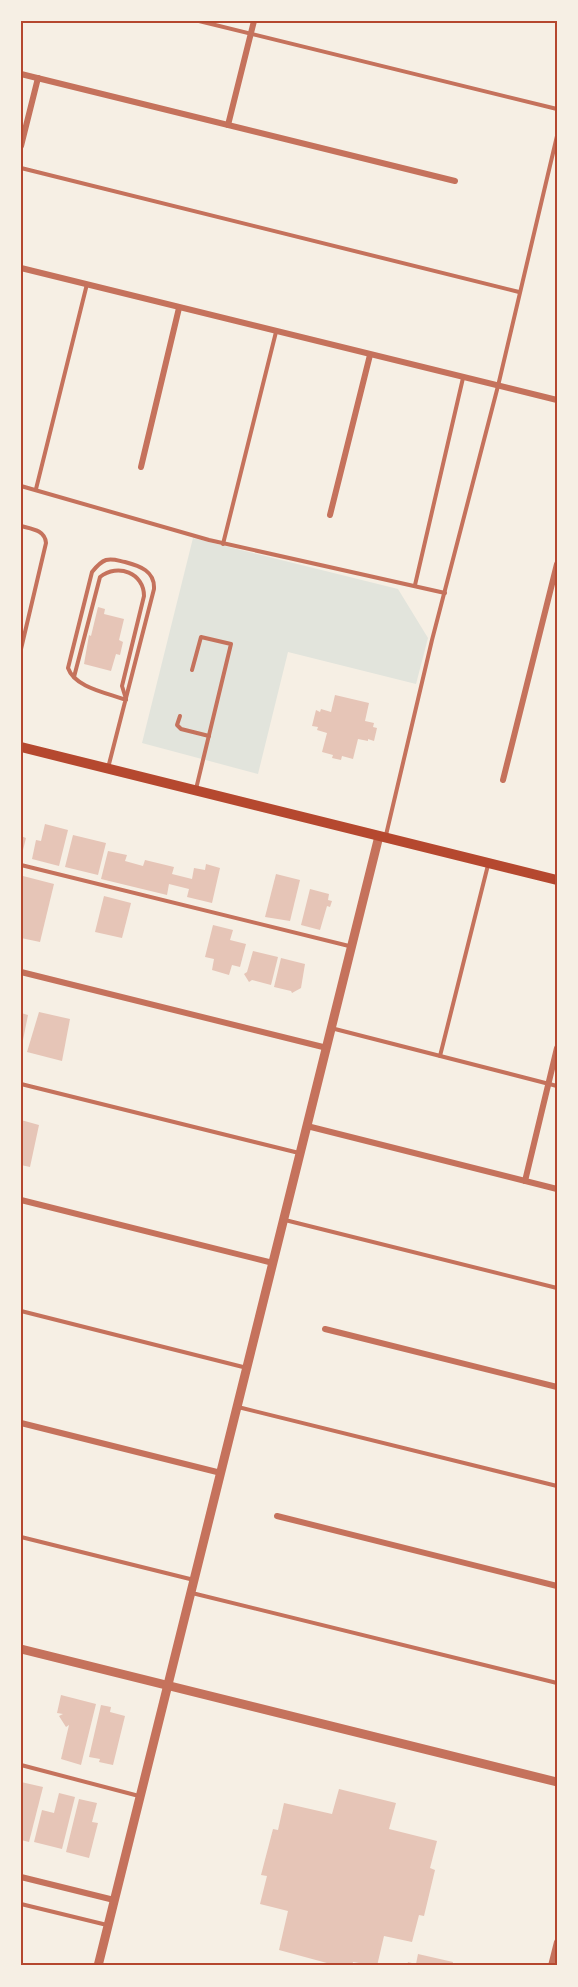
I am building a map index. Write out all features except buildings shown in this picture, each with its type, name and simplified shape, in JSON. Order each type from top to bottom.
[{"type":"main road","points":[[21,747],[557,880]]},
{"type":"street","points":[[228,125],[254,21]]},
{"type":"street","points":[[21,74],[455,181]]},
{"type":"street","points":[[21,146],[38,78]]},
{"type":"street","points":[[21,268],[557,400]]},
{"type":"street","points":[[141,467],[179,308]]},
{"type":"street","points":[[330,515],[370,355]]},
{"type":"street","points":[[503,780],[557,564]]},
{"type":"street","points":[[98,1966],[331,1028],[382,837]]},
{"type":"street","points":[[21,972],[327,1048]]},
{"type":"street","points":[[525,1181],[557,1048]]},
{"type":"street","points":[[307,1126],[557,1189]]},
{"type":"street","points":[[21,1200],[273,1263]]},
{"type":"street","points":[[325,1329],[557,1387]]},
{"type":"street","points":[[21,1423],[221,1473]]},
{"type":"street","points":[[277,1516],[557,1586]]},
{"type":"street","points":[[21,1649],[557,1782]]},
{"type":"street","points":[[21,1877],[114,1900]]},
{"type":"street","points":[[551,1966],[557,1942]]},
{"type":"lane","points":[[199,21],[557,109]]},
{"type":"lane","points":[[382,837],[498,386],[557,136]]},
{"type":"lane","points":[[21,168],[519,292]]},
{"type":"lane","points":[[36,489],[87,284]]},
{"type":"lane","points":[[223,544],[276,332]]},
{"type":"lane","points":[[415,585],[463,378]]},
{"type":"lane","points":[[21,486],[223,544],[415,585],[445,594]]},
{"type":"lane","points":[[21,526],[42,533],[46,543],[21,649]]},
{"type":"lane","points":[[108,769],[126,700],[154,589],[153,578],[145,569],[113,559],[100,562],[92,572],[68,668],[74,678],[82,683],[126,700]]},
{"type":"lane","points":[[74,678],[100,577],[110,571],[132,573],[140,579],[144,596],[122,686],[126,700]]},
{"type":"lane","points":[[192,670],[201,637],[231,644],[196,790]]},
{"type":"lane","points":[[180,716],[177,725],[181,729],[209,736]]},
{"type":"lane","points":[[440,1056],[488,863]]},
{"type":"lane","points":[[21,865],[352,947]]},
{"type":"lane","points":[[331,1028],[557,1086]]},
{"type":"lane","points":[[21,1084],[300,1154]]},
{"type":"lane","points":[[284,1220],[557,1288]]},
{"type":"lane","points":[[21,1311],[247,1368]]},
{"type":"lane","points":[[238,1407],[557,1486]]},
{"type":"lane","points":[[21,1537],[195,1580]]},
{"type":"lane","points":[[191,1593],[557,1683]]},
{"type":"lane","points":[[21,1765],[140,1796]]},
{"type":"lane","points":[[21,1904],[108,1926]]},
{"type":"shaded area","points":[[193,538],[398,589],[428,638],[416,684],[288,652],[258,774],[142,743]]}]
